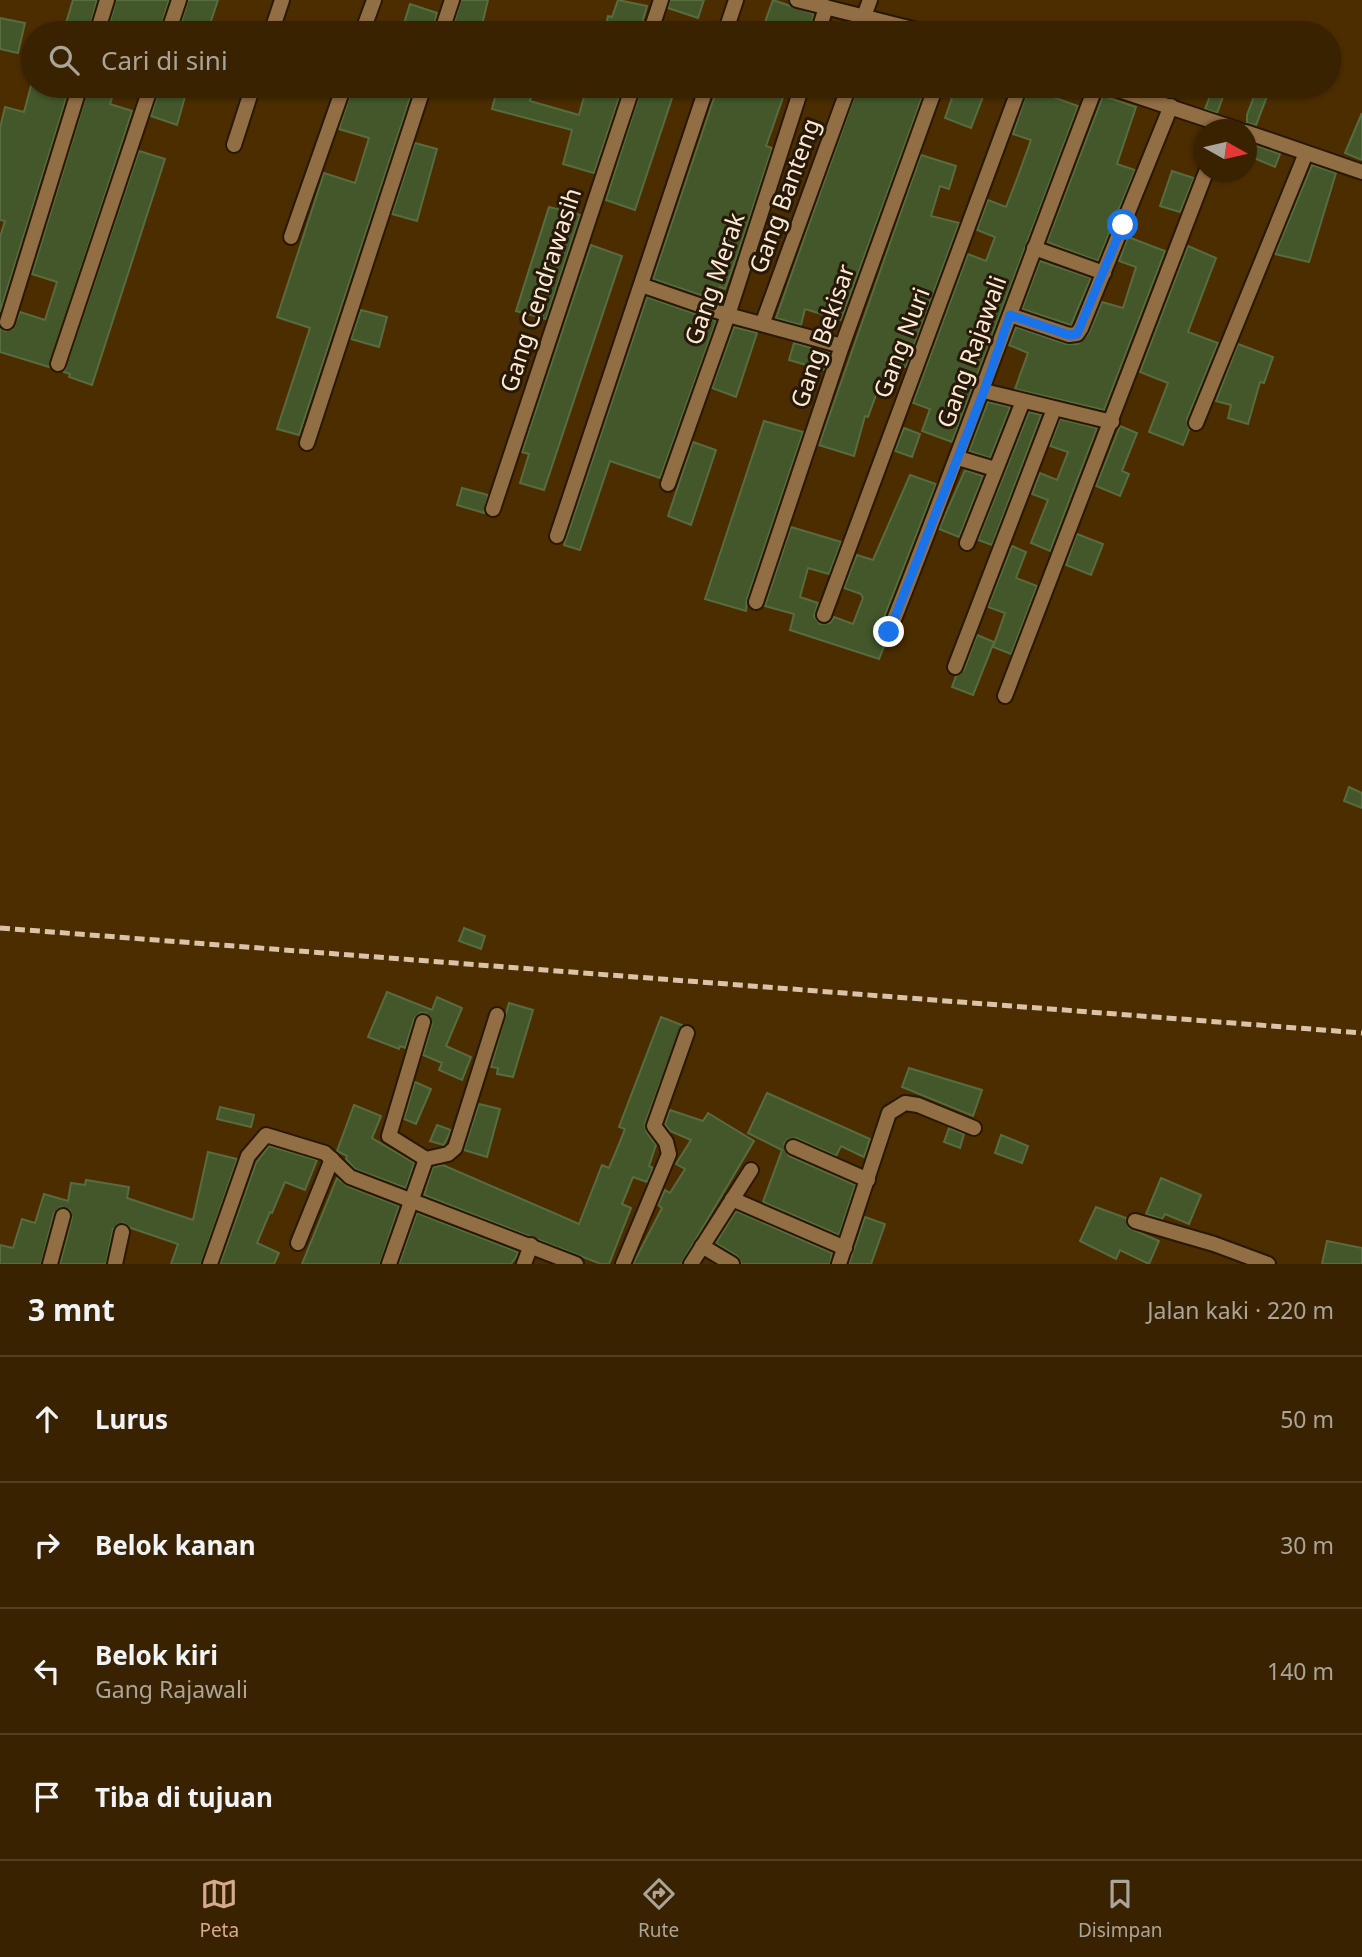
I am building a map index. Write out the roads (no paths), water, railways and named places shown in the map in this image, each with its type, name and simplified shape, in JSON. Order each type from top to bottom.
[{"type":"street","points":[[101,21],[107,0]]},
{"type":"street","points":[[172,21],[179,0]]},
{"type":"street","points":[[275,21],[282,0]]},
{"type":"street","points":[[366,21],[374,0]]},
{"type":"street","points":[[445,21],[452,0]]},
{"type":"street","points":[[654,21],[661,0]]},
{"type":"street","points":[[728,21],[736,0]]},
{"type":"street","points":[[797,0],[884,21]]},
{"type":"street","points":[[869,21],[870,0]]},
{"type":"street","points":[[822,21],[826,7]]},
{"type":"street","points":[[6,322],[76,98]]},
{"type":"street","points":[[58,364],[146,98]]},
{"type":"street","points":[[234,145],[249,98]]},
{"type":"street","points":[[291,237],[340,98]]},
{"type":"street","points":[[307,443],[420,98]]},
{"type":"street","name":"Gang Cendrawasih","points":[[493,509],[629,98]]},
{"type":"street","points":[[557,536],[703,98]]},
{"type":"street","name":"Gang Merak","points":[[668,484],[728,315],[798,98]]},
{"type":"street","name":"Gang Banteng","points":[[764,322],[845,98]]},
{"type":"street","name":"Gang Bekisar","points":[[756,602],[842,346],[932,98]]},
{"type":"street","name":"Gang Nuri","points":[[824,615],[1016,98]]},
{"type":"street","name":"Gang Rajawali","points":[[889,632],[984,391],[1034,248],[1091,98]]},
{"type":"street","points":[[1145,98],[1203,119]]},
{"type":"street","points":[[1010,315],[1069,335],[1077,334],[1171,106]]},
{"type":"street","points":[[1257,136],[1362,172]]},
{"type":"street","points":[[1196,423],[1306,153]]},
{"type":"street","points":[[1005,696],[1202,182]]},
{"type":"street","points":[[1034,248],[1104,273]]},
{"type":"street","points":[[640,285],[728,315],[764,322],[842,346]]},
{"type":"street","points":[[984,391],[1112,422]]},
{"type":"street","points":[[967,543],[1023,401]]},
{"type":"street","points":[[955,667],[1054,409]]},
{"type":"street","points":[[958,457],[995,469]]},
{"type":"street","points":[[423,1023],[390,1136],[426,1158],[448,1154],[455,1148],[497,1015]]},
{"type":"street","points":[[623,1264],[669,1154],[666,1142],[654,1126],[687,1033]]},
{"type":"street","points":[[839,1264],[889,1113],[898,1105],[918,1105],[974,1128]]},
{"type":"street","points":[[210,1264],[248,1156],[260,1138],[273,1136],[325,1153],[350,1177],[576,1264]]},
{"type":"street","points":[[793,1147],[868,1180]]},
{"type":"street","points":[[389,1264],[426,1158]]},
{"type":"street","points":[[298,1243],[331,1159]]},
{"type":"street","points":[[691,1264],[751,1170]]},
{"type":"street","points":[[732,1199],[845,1248]]},
{"type":"street","points":[[50,1264],[63,1216]]},
{"type":"street","points":[[1135,1222],[1213,1244],[1268,1264]]},
{"type":"street","points":[[116,1264],[122,1232]]},
{"type":"street","points":[[524,1264],[531,1245]]},
{"type":"street","points":[[702,1246],[732,1264]]},
{"type":"railway","points":[[0,928],[1362,1033]]}]
